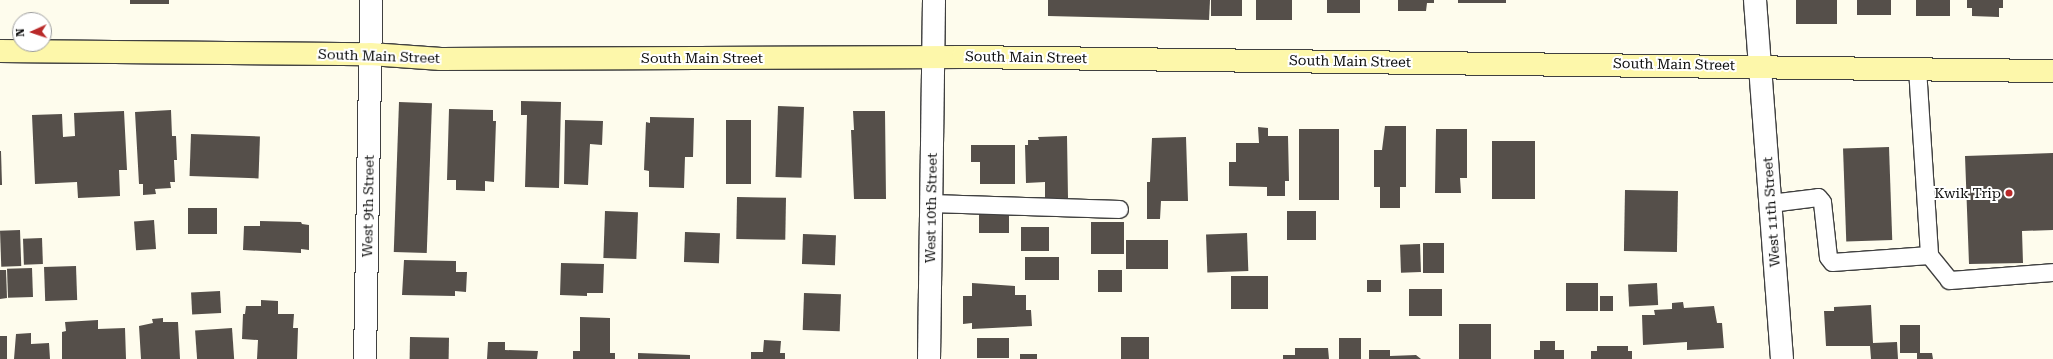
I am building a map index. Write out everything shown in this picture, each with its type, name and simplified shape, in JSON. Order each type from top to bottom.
[{"type":"main road","name":"South Main Street","points":[[0,51],[370,54],[441,59],[934,56],[2053,70]]},
{"type":"street","name":"West 9th Street","points":[[365,359],[371,0]]},
{"type":"street","name":"West 10th Street","points":[[929,359],[934,0]]},
{"type":"street","name":"West 11th Street","points":[[1755,0],[1782,359]]},
{"type":"lane","points":[[1917,68],[1929,255],[1949,280],[2053,272]]},
{"type":"lane","points":[[1770,203],[1818,197],[1822,202],[1828,257],[1832,262],[1929,255]]},
{"type":"lane","points":[[931,204],[1119,209]]},
{"type":"building","points":[[130,0],[169,0],[169,4],[130,4]]},
{"type":"building","points":[[1048,0],[1210,0],[1209,20],[1048,16]]},
{"type":"building","points":[[1211,0],[1242,0],[1242,16],[1211,16]]},
{"type":"building","points":[[1256,0],[1292,0],[1292,20],[1256,20]]},
{"type":"building","points":[[1327,0],[1360,0],[1360,13],[1327,13]]},
{"type":"building","points":[[1398,0],[1434,0],[1434,3],[1427,3],[1426,11],[1398,11]]},
{"type":"building","points":[[1458,0],[1506,0],[1506,3],[1458,3]]},
{"type":"building","points":[[1796,0],[1837,0],[1837,24],[1796,24]]},
{"type":"building","points":[[1857,0],[1891,0],[1891,15],[1857,15]]},
{"type":"building","points":[[1916,0],[1950,0],[1950,16],[1916,16]]},
{"type":"building","points":[[1967,0],[2003,0],[2003,8],[1999,8],[1999,17],[1972,16],[1972,8],[1967,8]]},
{"type":"building","points":[[521,101],[561,102],[559,188],[525,187],[527,115],[521,115]]},
{"type":"building","points":[[399,102],[432,103],[427,253],[394,252]]},
{"type":"building","points":[[778,106],[804,107],[802,178],[776,177]]},
{"type":"building","points":[[449,109],[493,110],[493,121],[496,121],[494,182],[485,181],[485,191],[456,190],[456,180],[447,180]]},
{"type":"building","points":[[171,110],[172,136],[176,136],[177,160],[174,160],[175,182],[170,182],[171,188],[155,189],[156,194],[143,195],[143,184],[139,184],[135,112]]},
{"type":"building","points":[[124,111],[127,170],[119,170],[120,196],[78,198],[77,182],[35,184],[32,115],[62,114],[63,137],[75,136],[74,113]]},
{"type":"building","points":[[853,111],[885,111],[886,199],[854,199],[851,130],[854,130]]},
{"type":"building","points":[[650,117],[694,118],[693,157],[685,157],[684,188],[649,187],[649,171],[644,170],[646,122],[650,123]]},
{"type":"building","points":[[565,120],[603,121],[602,145],[590,144],[588,185],[564,184]]},
{"type":"building","points":[[726,120],[751,120],[751,184],[726,184]]},
{"type":"building","points":[[1385,126],[1406,126],[1406,187],[1400,187],[1400,208],[1380,208],[1380,187],[1374,187],[1374,150],[1382,150]]},
{"type":"building","points":[[1258,127],[1268,128],[1268,136],[1288,136],[1289,181],[1285,181],[1285,196],[1267,196],[1267,187],[1229,186],[1229,162],[1236,162],[1236,143],[1259,143]]},
{"type":"building","points":[[1299,129],[1339,129],[1339,200],[1299,200]]},
{"type":"building","points":[[1436,129],[1467,129],[1467,178],[1460,178],[1461,193],[1435,193]]},
{"type":"building","points":[[191,134],[260,136],[258,178],[190,176]]},
{"type":"building","points":[[1067,136],[1068,198],[1045,199],[1045,182],[1026,183],[1025,145],[1028,145],[1028,140],[1039,140],[1038,137]]},
{"type":"building","points":[[1186,137],[1188,201],[1161,201],[1160,219],[1147,219],[1147,182],[1150,182],[1152,138]]},
{"type":"building","points":[[1492,141],[1535,141],[1535,199],[1492,199]]},
{"type":"building","points":[[971,145],[1015,145],[1015,184],[980,184],[980,162],[971,162]]},
{"type":"building","points":[[1889,147],[1892,240],[1846,242],[1843,149]]},
{"type":"building","points":[[1,151],[2,185],[0,185]]},
{"type":"building","name":"Kwik Trip","points":[[2053,153],[2053,230],[2022,231],[2023,263],[1969,264],[1965,156]]},
{"type":"building","points":[[1625,190],[1678,191],[1677,252],[1624,251]]},
{"type":"building","points":[[737,197],[786,198],[785,240],[736,239]]},
{"type":"building","points":[[188,208],[217,208],[217,234],[188,234]]},
{"type":"building","points":[[605,211],[638,212],[636,259],[603,258]]},
{"type":"building","points":[[1287,211],[1316,211],[1316,240],[1287,240]]},
{"type":"building","points":[[979,213],[1009,213],[1009,233],[979,233]]},
{"type":"building","points":[[154,220],[156,249],[136,250],[134,221]]},
{"type":"building","points":[[260,221],[301,222],[302,224],[309,225],[309,250],[301,249],[301,253],[243,250],[244,226],[260,226]]},
{"type":"building","points":[[1091,222],[1124,222],[1124,254],[1091,254]]},
{"type":"building","points":[[1021,227],[1049,227],[1049,251],[1021,251]]},
{"type":"building","points":[[20,230],[21,266],[1,267],[0,231]]},
{"type":"building","points":[[685,232],[720,233],[719,263],[684,262]]},
{"type":"building","points":[[1247,233],[1248,271],[1207,272],[1206,234]]},
{"type":"building","points":[[803,234],[836,235],[835,265],[802,264]]},
{"type":"building","points":[[42,238],[43,264],[24,265],[23,239]]},
{"type":"building","points":[[1126,240],[1168,240],[1168,269],[1126,269]]},
{"type":"building","points":[[1423,243],[1444,243],[1444,273],[1423,273]]},
{"type":"building","points":[[1420,244],[1421,272],[1401,273],[1400,245]]},
{"type":"building","points":[[1025,257],[1059,257],[1059,280],[1025,280]]},
{"type":"building","points":[[404,260],[456,261],[456,272],[467,272],[466,292],[455,291],[455,296],[402,295]]},
{"type":"building","points":[[561,263],[604,264],[603,293],[587,293],[587,296],[560,295]]},
{"type":"building","points":[[76,266],[77,300],[45,301],[44,267]]},
{"type":"building","points":[[32,268],[33,297],[8,298],[7,269]]},
{"type":"building","points":[[0,270],[6,270],[7,298],[0,299]]},
{"type":"building","points":[[1098,270],[1122,270],[1122,292],[1098,292]]},
{"type":"building","points":[[1231,276],[1268,276],[1268,309],[1231,309]]},
{"type":"building","points":[[1367,280],[1381,280],[1381,292],[1367,292]]},
{"type":"building","points":[[972,283],[1015,286],[1015,295],[1026,295],[1026,310],[1031,310],[1032,326],[972,329],[972,323],[963,324],[963,296],[972,296]]},
{"type":"building","points":[[1566,283],[1598,283],[1598,311],[1566,311]]},
{"type":"building","points":[[1657,283],[1658,305],[1629,306],[1628,285]]},
{"type":"building","points":[[1409,289],[1442,289],[1442,316],[1409,316]]},
{"type":"building","points":[[220,291],[221,313],[192,314],[191,293]]},
{"type":"building","points":[[804,293],[841,294],[840,331],[803,330]]},
{"type":"building","points":[[1600,296],[1613,296],[1613,311],[1600,311]]},
{"type":"building","points":[[261,300],[278,301],[278,314],[294,314],[293,328],[298,328],[297,359],[257,359],[258,340],[242,339],[243,314],[245,314],[246,306],[261,306]]},
{"type":"building","points":[[1683,302],[1684,308],[1714,306],[1717,323],[1722,323],[1724,348],[1687,350],[1687,342],[1643,345],[1642,315],[1655,315],[1654,310],[1672,309],[1672,303]]},
{"type":"building","points":[[1871,305],[1873,343],[1897,342],[1898,359],[1871,359],[1870,346],[1826,346],[1824,311],[1834,311],[1834,307]]},
{"type":"building","points":[[580,317],[610,318],[610,353],[615,353],[615,359],[573,359],[573,351],[580,351]]},
{"type":"building","points":[[163,318],[163,322],[178,322],[180,359],[141,359],[139,326],[153,323],[152,319]]},
{"type":"building","points":[[98,320],[98,329],[125,328],[126,359],[62,359],[62,332],[66,331],[65,322]]},
{"type":"building","points":[[1459,324],[1491,324],[1491,359],[1459,359]]},
{"type":"building","points":[[1900,325],[1920,325],[1920,353],[1932,353],[1933,359],[1917,359],[1917,353],[1900,353]]},
{"type":"building","points":[[232,328],[234,359],[197,359],[195,331]]},
{"type":"building","points":[[31,333],[31,344],[49,343],[50,359],[14,359],[16,334]]},
{"type":"building","points":[[0,336],[7,336],[7,359],[0,359]]},
{"type":"building","points":[[410,337],[449,338],[449,359],[410,359]]},
{"type":"building","points":[[1121,337],[1149,337],[1149,359],[1121,359]]},
{"type":"building","points":[[977,338],[1009,338],[1009,358],[977,358]]},
{"type":"building","points":[[1339,338],[1361,338],[1361,359],[1339,359]]},
{"type":"building","points":[[764,340],[781,341],[780,353],[785,353],[785,359],[751,359],[751,352],[763,352]]},
{"type":"building","points":[[1540,341],[1555,341],[1555,350],[1564,350],[1564,359],[1534,359],[1534,350],[1540,350]]},
{"type":"building","points":[[488,342],[505,342],[505,350],[538,351],[537,359],[487,359]]},
{"type":"building","points":[[1597,346],[1628,346],[1628,351],[1632,351],[1632,359],[1591,359],[1591,351],[1597,351]]},
{"type":"building","points":[[1295,348],[1328,348],[1329,359],[1283,359],[1283,355],[1295,355]]},
{"type":"building","points":[[1369,350],[1390,350],[1390,356],[1416,355],[1421,359],[1369,359]]},
{"type":"building","points":[[638,353],[690,355],[690,359],[638,359]]},
{"type":"building","points":[[1020,354],[1037,354],[1037,359],[1020,359]]},
{"type":"place","name":"Kwik Trip","points":[[2009,193]]}]
